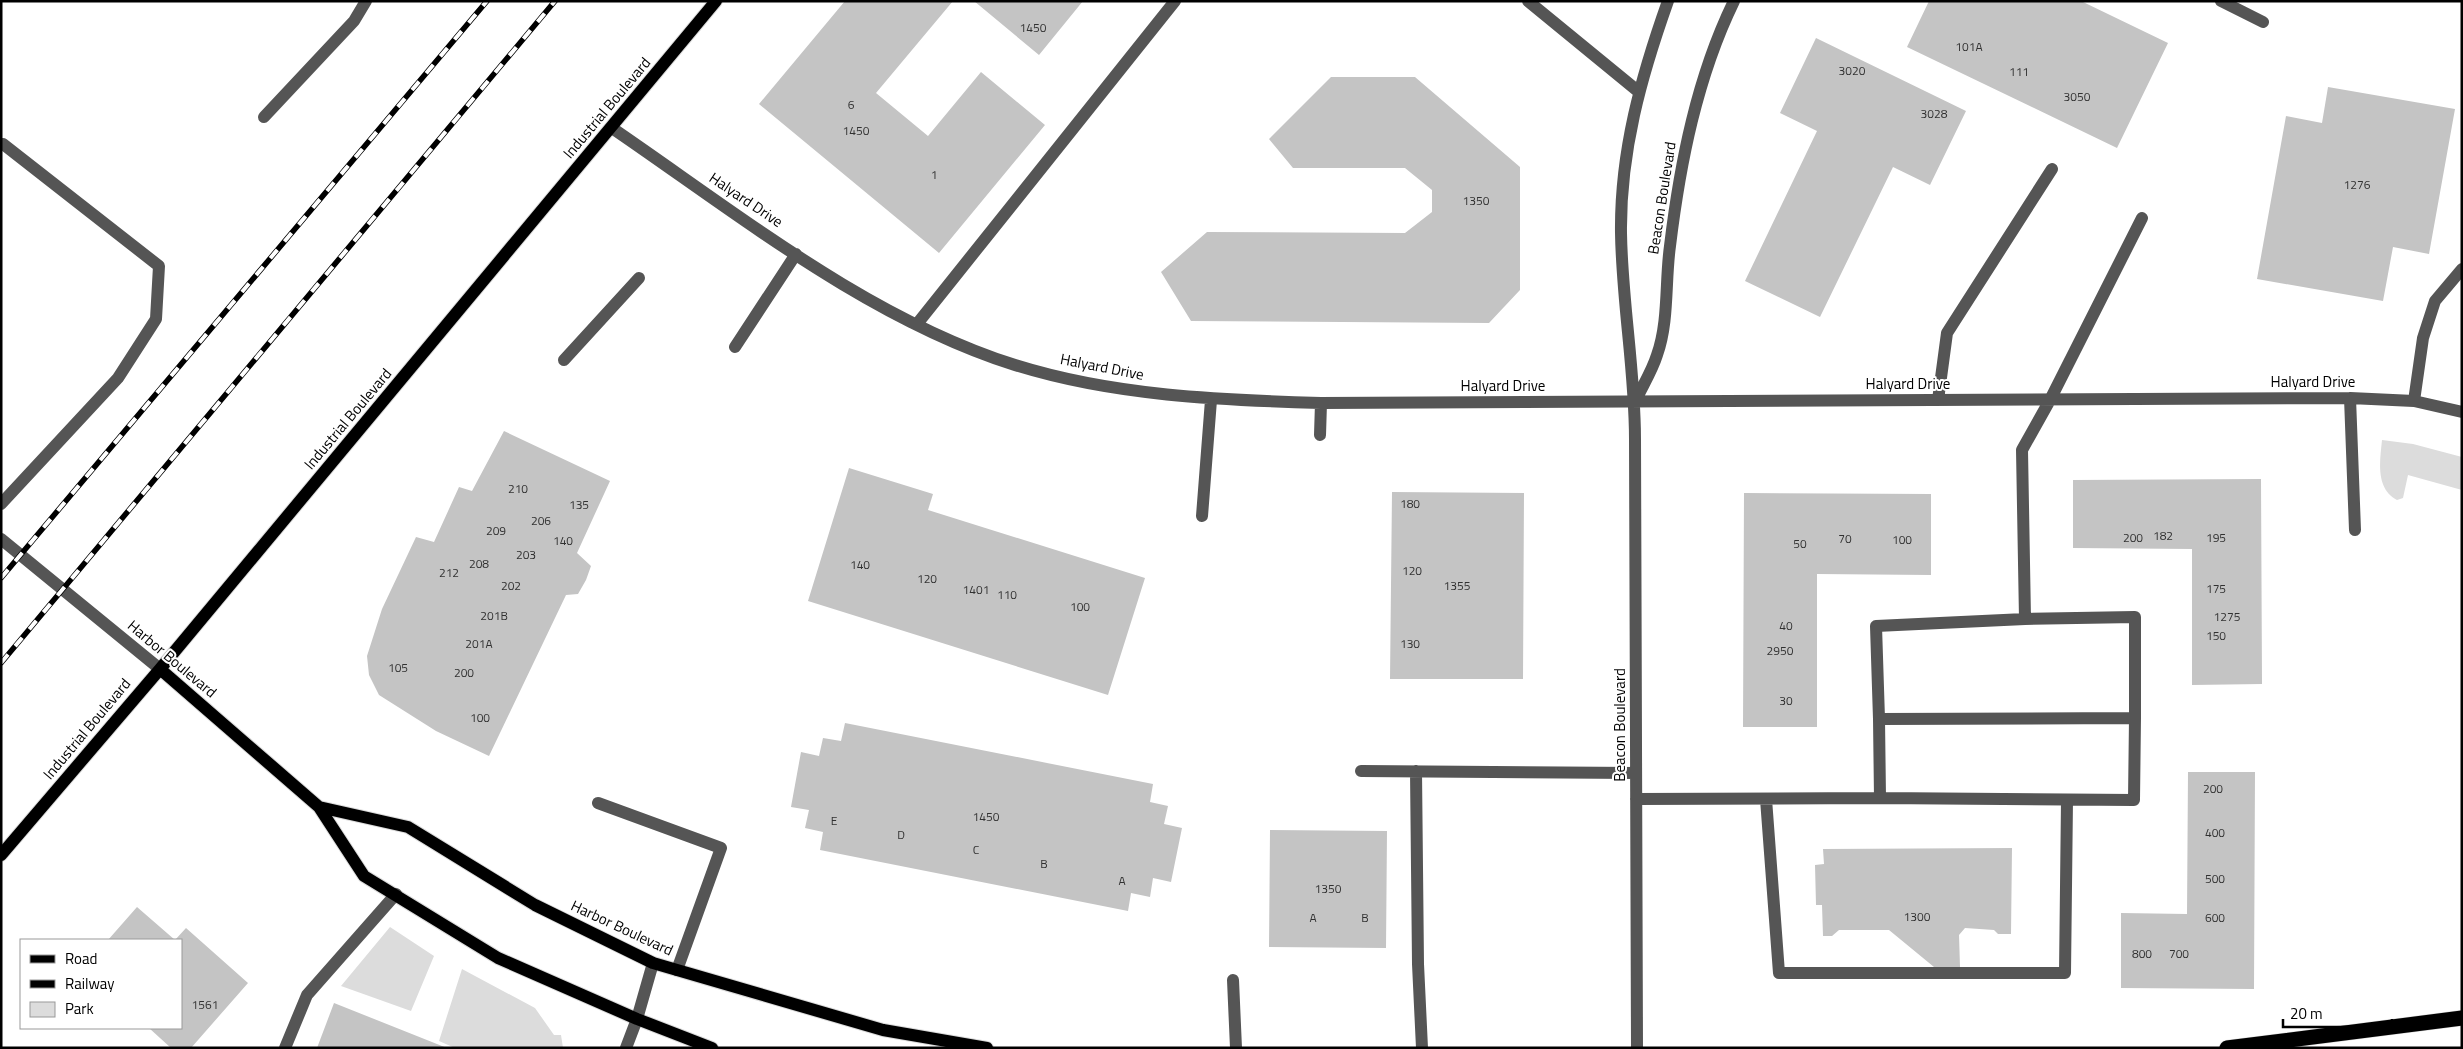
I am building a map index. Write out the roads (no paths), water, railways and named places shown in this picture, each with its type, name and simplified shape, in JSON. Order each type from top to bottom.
[{"type":"highway","points":[[2227,1048],[2462,1018]]},
{"type":"main road","name":"Industrial Boulevard","points":[[1,855],[160,669],[716,1]]},
{"type":"main road","name":"Harbor Boulevard","points":[[160,669],[319,807],[364,876],[498,958],[637,1019],[712,1048]]},
{"type":"main road","name":"Harbor Boulevard","points":[[319,807],[408,827],[535,905],[653,963],[883,1030],[987,1048]]},
{"type":"street","points":[[264,117],[354,21],[366,1]]},
{"type":"street","points":[[917,324],[1175,1]]},
{"type":"street","points":[[1528,1],[1639,92]]},
{"type":"street","name":"Beacon Boulevard","points":[[1637,1048],[1635,402],[1621,235],[1623,185],[1632,120],[1647,62],[1668,1]]},
{"type":"street","name":"Beacon Boulevard","points":[[1635,402],[1658,354],[1664,319],[1669,248],[1690,131],[1703,79],[1723,24],[1734,1]]},
{"type":"street","points":[[2221,1],[2263,22]]},
{"type":"street","name":"Halyard Drive","points":[[612,128],[828,276],[887,310],[971,350],[1017,366],[1113,388],[1211,400],[1321,403],[2350,398],[2414,401],[2462,412]]},
{"type":"street","points":[[1,504],[118,378],[156,319],[159,266],[3,144]]},
{"type":"street","points":[[1938,400],[1947,333],[2052,169]]},
{"type":"street","points":[[2025,618],[2022,450],[2050,400],[2142,218]]},
{"type":"street","points":[[735,347],[796,254]]},
{"type":"street","points":[[2414,401],[2423,338],[2435,301],[2462,269]]},
{"type":"street","points":[[564,360],[639,278]]},
{"type":"street","points":[[2350,398],[2355,530]]},
{"type":"street","points":[[1202,516],[1211,400]]},
{"type":"street","points":[[1320,435],[1321,403]]},
{"type":"street","name":"Harbor Boulevard","points":[[1,538],[160,669]]},
{"type":"street","points":[[1636,800],[1880,798],[2134,800],[2135,617],[2025,618],[1876,626],[1880,798]]},
{"type":"street","points":[[1879,720],[2135,718]]},
{"type":"street","points":[[1361,771],[1636,773]]},
{"type":"street","points":[[1416,771],[1418,964],[1422,1048]]},
{"type":"street","points":[[1766,800],[1779,973],[2065,973],[2067,800]]},
{"type":"street","points":[[598,803],[721,848],[677,970]]},
{"type":"street","points":[[285,1048],[307,995],[396,894]]},
{"type":"street","points":[[626,1048],[637,1019],[653,963]]},
{"type":"street","points":[[1233,980],[1236,1048]]},
{"type":"railway","points":[[1,578],[487,1]]},
{"type":"railway","points":[[1,663],[555,1]]}]
